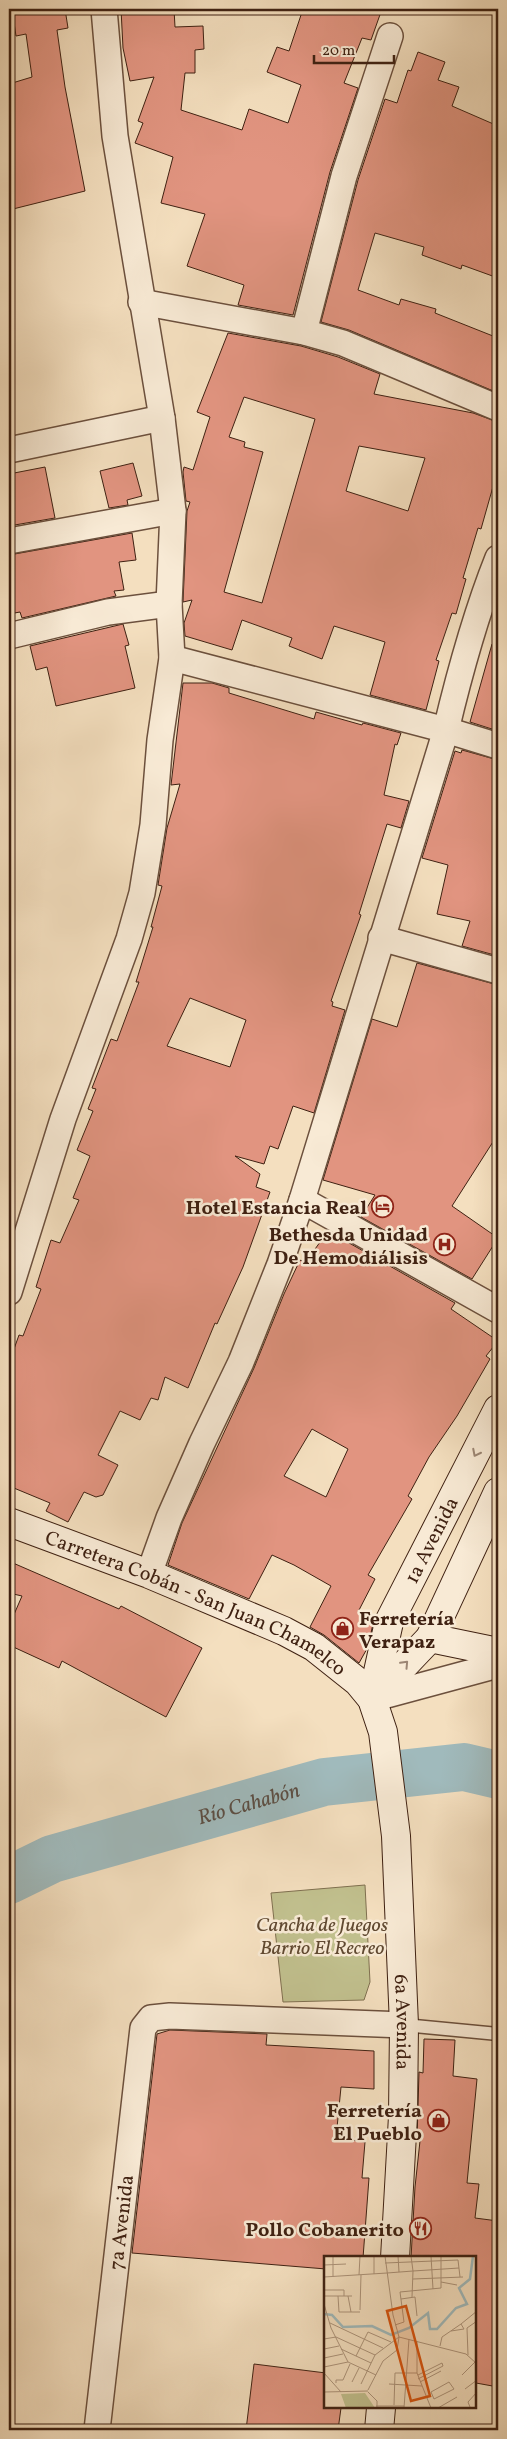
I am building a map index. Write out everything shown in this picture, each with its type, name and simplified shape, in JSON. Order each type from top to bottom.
[{"type":"main road","name":"1a Avenida","points":[[372,1700],[389,1622],[498,1409]]},
{"type":"main road","name":"1a Avenida","points":[[372,1700],[430,1638],[498,1492]]},
{"type":"main road","name":"Carretera Cobán - San Juan Chamelco","points":[[10,1528],[149,1574],[284,1631],[314,1647],[358,1682],[372,1700]]},
{"type":"main road","points":[[430,1638],[498,1652]]},
{"type":"main road","name":"6a Avenida","points":[[372,1700],[384,1732],[396,1836],[404,2025],[403,2116],[395,2256]]},
{"type":"main road","points":[[378,2430],[381,2409]]},
{"type":"street","points":[[9,1292],[63,1119],[129,939],[142,893],[153,825],[160,740],[172,658],[169,604],[173,512],[162,418],[141,302],[115,136],[104,9]]},
{"type":"street","points":[[304,332],[344,176],[390,36]]},
{"type":"street","points":[[141,302],[304,332],[343,342],[498,408]]},
{"type":"street","points":[[9,450],[162,418]]},
{"type":"street","points":[[9,541],[173,512]]},
{"type":"street","points":[[149,1574],[194,1460],[248,1344],[280,1264],[302,1200],[446,730],[461,666],[486,587],[498,558]]},
{"type":"street","points":[[9,636],[108,612],[169,604]]},
{"type":"street","points":[[172,658],[446,730],[498,746]]},
{"type":"street","points":[[381,938],[498,971]]},
{"type":"street","points":[[302,1200],[498,1310]]},
{"type":"street","points":[[372,1700],[498,1665]]},
{"type":"street","name":"7a Avenida","points":[[98,2430],[143,2028],[151,2018],[170,2016],[404,2025]]},
{"type":"lane","points":[[404,2025],[498,2034]]},
{"type":"green space","name":"Cancha de Juegos Barrio El Recreo","points":[[365,1885],[370,1982],[364,2000],[283,2002],[271,1893]]},
{"type":"building","points":[[12,9],[65,9],[68,28],[57,30],[65,87],[85,191],[9,210],[9,84],[32,77],[26,34],[16,36]]},
{"type":"building","points":[[121,9],[174,9],[175,27],[203,26],[204,49],[195,50],[195,73],[185,73],[181,110],[242,130],[249,109],[288,123],[301,85],[267,72],[277,47],[289,51],[303,9],[382,9],[371,40],[362,38],[344,83],[358,88],[330,172],[293,315],[238,305],[244,285],[187,266],[205,214],[161,203],[173,157],[135,143],[143,123],[138,121],[154,77],[130,81],[123,48]]},
{"type":"building","points":[[418,52],[445,62],[438,80],[459,87],[452,106],[498,126],[498,278],[462,265],[461,269],[422,255],[424,247],[375,233],[358,290],[399,305],[401,299],[436,309],[435,313],[498,338],[498,393],[349,330],[321,322],[358,180],[385,99],[397,103],[408,70],[411,71]]},
{"type":"building","points":[[228,333],[301,346],[338,357],[380,374],[374,394],[473,413],[498,422],[498,469],[481,529],[478,528],[463,578],[466,579],[456,614],[452,613],[436,660],[439,661],[426,710],[370,695],[385,642],[334,626],[322,659],[289,646],[292,638],[242,620],[232,650],[185,636],[184,623],[192,600],[183,602],[187,511],[190,502],[186,501],[183,472],[184,467],[193,470],[210,417],[197,412]],"holes":[[[244,397],[315,419],[262,603],[224,592],[263,452],[244,447],[245,442],[229,437]],[[359,446],[425,458],[408,511],[346,491]]]},
{"type":"building","points":[[133,463],[142,496],[127,500],[128,505],[109,508],[100,471]]},
{"type":"building","points":[[45,467],[55,518],[9,526],[9,474]]},
{"type":"building","points":[[132,533],[136,560],[119,562],[124,590],[114,591],[116,596],[22,618],[20,612],[9,614],[9,555]]},
{"type":"building","points":[[123,624],[129,645],[125,646],[135,688],[56,706],[47,667],[36,670],[30,646]]},
{"type":"building","points":[[492,644],[498,645],[498,731],[470,722]]},
{"type":"building","points":[[183,683],[212,683],[229,688],[229,693],[314,719],[316,712],[362,725],[363,723],[401,733],[397,745],[395,744],[384,795],[409,801],[401,828],[387,824],[359,914],[361,915],[331,1001],[333,1002],[332,1006],[345,1010],[314,1113],[293,1106],[278,1149],[270,1146],[264,1164],[235,1156],[260,1174],[256,1187],[270,1192],[243,1267],[217,1324],[215,1323],[188,1388],[165,1377],[158,1400],[151,1398],[140,1420],[120,1411],[98,1455],[118,1465],[103,1495],[96,1497],[84,1492],[68,1522],[46,1511],[50,1503],[9,1486],[9,1363],[19,1335],[23,1336],[41,1289],[36,1287],[51,1240],[60,1243],[79,1200],[73,1198],[90,1156],[77,1150],[93,1111],[88,1109],[96,1089],[92,1088],[111,1039],[117,1041],[139,982],[136,982],[153,927],[151,927],[162,886],[158,885],[167,828],[180,784],[171,785]],"holes":[[[190,998],[246,1020],[230,1067],[167,1046]]]},
{"type":"building","points":[[462,750],[498,760],[498,956],[462,946],[470,921],[437,914],[448,865],[422,858],[455,751],[461,753]]},
{"type":"building","points":[[417,963],[498,985],[498,1134],[452,1206],[498,1238],[472,1279],[361,1217],[375,1195],[323,1180],[372,1019],[397,1027]]},
{"type":"building","points":[[328,1231],[455,1303],[451,1309],[498,1341],[486,1356],[490,1359],[457,1416],[429,1457],[408,1496],[412,1499],[368,1575],[375,1579],[358,1612],[374,1619],[368,1647],[359,1663],[324,1635],[310,1627],[331,1586],[294,1565],[272,1555],[249,1599],[168,1565],[182,1523],[254,1368],[284,1294],[300,1260],[305,1263]],"holes":[[[312,1429],[348,1449],[326,1497],[284,1476]]]},
{"type":"building","points":[[13,1563],[119,1609],[121,1606],[202,1648],[166,1717],[62,1661],[59,1668],[9,1645],[9,1626],[22,1596],[9,1593],[9,1577]]},
{"type":"building","points":[[170,2030],[267,2034],[266,2045],[374,2051],[374,2089],[341,2087],[336,2138],[365,2142],[362,2178],[369,2178],[363,2256],[324,2256],[324,2269],[132,2253],[157,2034]]},
{"type":"building","points":[[424,2039],[455,2040],[453,2076],[477,2079],[467,2183],[479,2184],[475,2218],[498,2221],[495,2254],[498,2255],[498,2387],[477,2383],[477,2256],[411,2256],[420,2141],[417,2140],[419,2072],[423,2073]]},
{"type":"building","points":[[254,2364],[324,2373],[324,2409],[341,2409],[338,2430],[246,2430]]},
{"type":"waterway","name":"Río Cahabón","points":[[9,1880],[52,1859],[324,1782],[464,1767],[498,1775]]},
{"type":"place","name":"Hotel Estancia Real","points":[[383,1207]]},
{"type":"place","name":"Bethesda Unidad De Hemodiálisis","points":[[444,1245]]},
{"type":"place","name":"Ferretería Verapaz","points":[[343,1629]]},
{"type":"place","name":"Ferretería El Pueblo","points":[[438,2121]]},
{"type":"place","name":"Pollo Cobanerito","points":[[420,2229]]}]
